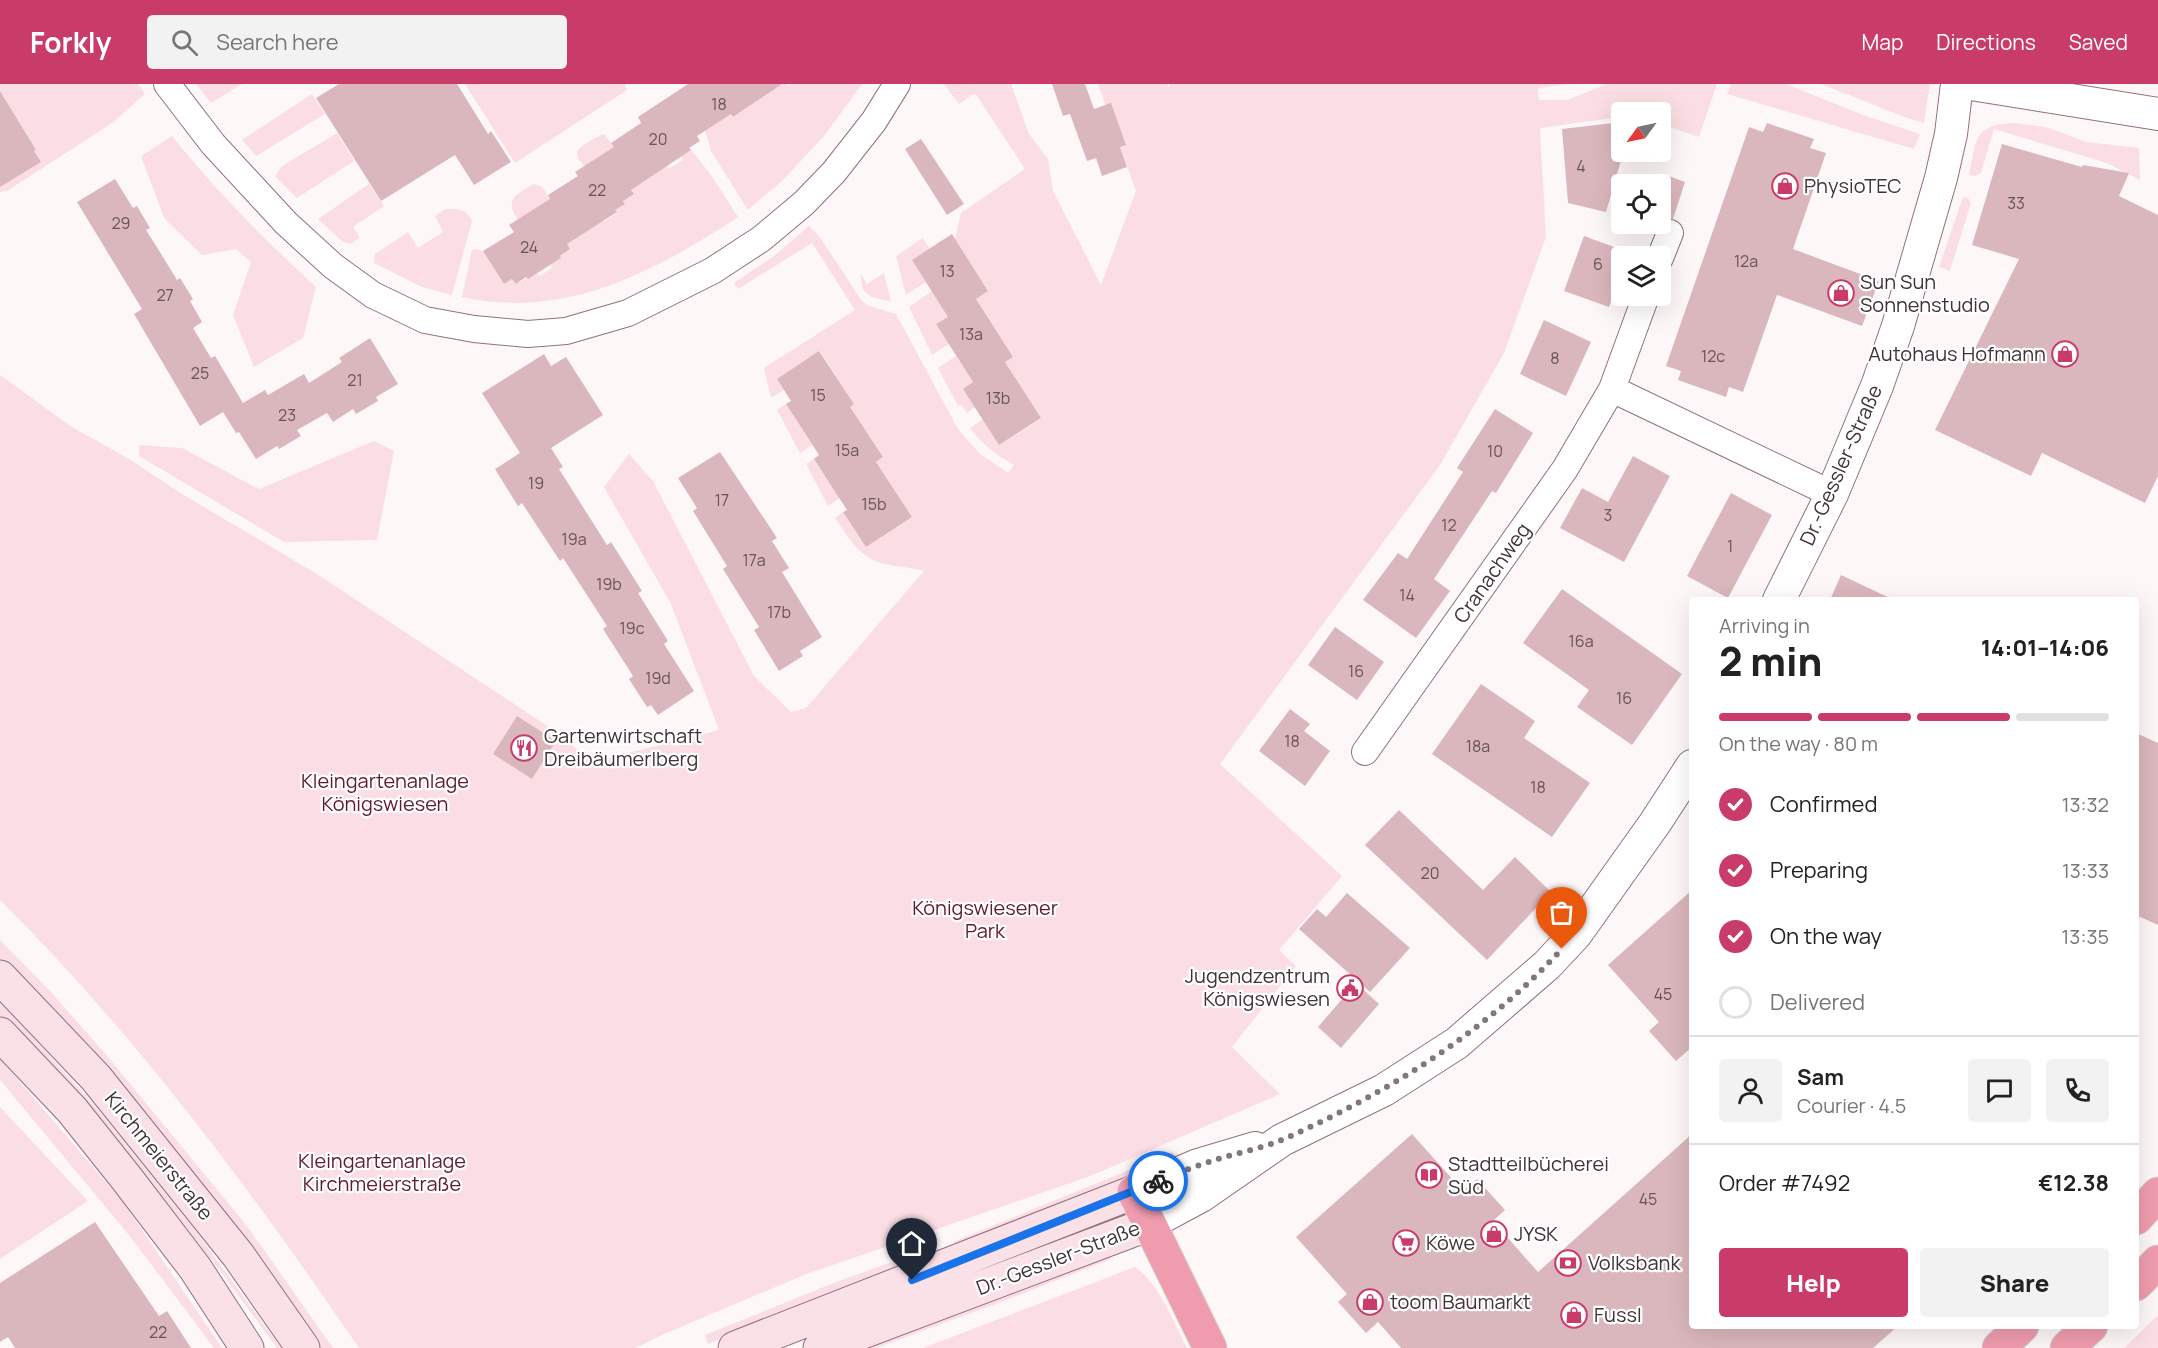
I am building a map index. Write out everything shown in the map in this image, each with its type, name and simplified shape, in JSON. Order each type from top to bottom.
[{"type":"highway","points":[[1134,1192],[1210,1348]]},
{"type":"highway","points":[[2139,1215],[2158,1194]]},
{"type":"highway","points":[[2139,1281],[2158,1262]]},
{"type":"highway","points":[[1998,1348],[2019,1329]]},
{"type":"highway","points":[[2067,1348],[2088,1329]]},
{"type":"main road","name":"Kirchmeierstraße","points":[[0,977],[96,1078],[238,1255],[303,1348]]},
{"type":"main road","name":"Kirchmeierstraße","points":[[0,1034],[72,1110],[127,1179],[195,1268],[247,1348]]},
{"type":"main road","name":"Dr.-Gessler-Straße","points":[[735,1348],[1134,1192]]},
{"type":"main road","name":"Dr.-Gessler-Straße","points":[[820,1348],[1149,1224]]},
{"type":"street","points":[[166,84],[213,144],[286,223],[333,266],[373,295],[425,320],[474,329],[528,334],[566,331],[628,313],[712,271],[761,239],[804,203],[834,172],[874,121],[897,84]]},
{"type":"street","name":"Dr.-Gessler-Straße","points":[[1780,597],[1832,494],[1877,386],[1905,305],[1941,178],[1951,134],[1957,84]]},
{"type":"street","points":[[1971,84],[2158,114]]},
{"type":"street","name":"Cranachweg","points":[[1365,752],[1565,469],[1612,389],[1642,306]]},
{"type":"street","points":[[1612,389],[1832,494]]},
{"type":"street","name":"Dr.-Gessler-Straße","points":[[1149,1224],[1201,1196],[1282,1140],[1384,1090],[1457,1043],[1547,964],[1576,934],[1689,771]]},
{"type":"street","name":"Dr.-Gessler-Straße","points":[[1134,1192],[1198,1165],[1282,1140]]},
{"type":"green space","points":[[0,84],[138,84],[145,94],[112,123],[7,191],[0,192]]},
{"type":"green space","points":[[196,84],[242,84],[211,103]]},
{"type":"green space","points":[[465,84],[625,84],[627,90],[515,163]]},
{"type":"green space","points":[[782,84],[788,86],[792,84],[862,84],[824,136],[782,181],[748,210],[711,151],[705,130],[731,114],[733,117],[750,106],[748,102]]},
{"type":"green space","name":"Königswiesener Park","points":[[944,84],[1011,84],[1029,134],[1048,159],[1053,191],[1101,285],[1136,191],[1098,84],[1167,84],[1169,88],[1170,84],[1568,84],[1538,88],[1539,100],[1567,100],[1607,84],[1717,84],[1699,137],[1671,127],[1671,102],[1611,102],[1611,118],[1540,128],[1546,237],[1504,353],[1440,465],[1220,764],[1342,876],[1279,950],[1296,966],[1232,1047],[1280,1094],[1093,1175],[804,1275],[636,1348],[359,1348],[234,1172],[190,1115],[98,1005],[0,900],[0,375],[72,427],[131,460],[182,494],[317,574],[552,729],[593,762],[719,730],[671,604],[604,487],[629,454],[653,481],[754,676],[791,712],[806,708],[924,571],[881,563],[866,556],[854,545],[835,518],[843,512],[866,547],[912,517],[876,462],[883,457],[847,408],[854,404],[820,351],[777,379],[784,390],[771,398],[764,368],[855,310],[812,243],[738,289],[734,283],[774,256],[809,226],[819,236],[862,301],[869,306],[896,314],[958,429],[980,454],[1008,473],[1014,465],[990,449],[970,428],[983,419],[999,445],[1041,419],[1005,362],[1013,357],[976,299],[988,291],[955,239],[961,213],[1025,169],[975,93],[959,104]]},
{"type":"green space","points":[[1731,84],[1786,84],[1863,115],[1920,134],[1914,149],[1727,94]]},
{"type":"green space","points":[[1821,84],[1930,84],[1924,123],[1907,118]]},
{"type":"green space","points":[[312,94],[325,114],[256,156],[242,140]]},
{"type":"green space","points":[[2016,123],[2046,127],[2086,142],[2139,148],[2140,180],[2107,163],[1994,129],[1981,173],[1975,176],[1969,175],[1976,143],[1984,130],[1992,126]]},
{"type":"green space","points":[[337,133],[354,161],[297,198],[275,176],[282,166]]},
{"type":"green space","points":[[604,134],[617,151],[584,166],[577,152],[585,144]]},
{"type":"green space","points":[[172,136],[241,214],[316,287],[303,338],[254,367],[233,315],[251,262],[236,249],[202,255],[164,218],[141,156]]},
{"type":"green space","points":[[691,150],[711,175],[738,217],[674,256],[641,273],[607,286],[572,296],[536,302],[500,302],[462,297],[472,250],[483,251],[504,284],[512,279],[516,284],[537,273],[540,276],[552,268],[551,264],[570,249],[567,244],[601,219],[604,222],[617,213],[615,210],[625,204],[623,201],[634,194],[631,189],[667,166],[670,168],[683,160],[681,156]]},
{"type":"green space","points":[[369,184],[384,206],[353,227],[360,238],[350,244],[343,242],[318,219]]},
{"type":"green space","points":[[533,184],[542,187],[554,205],[518,220],[512,202],[517,195]]},
{"type":"green space","points":[[1963,197],[1968,198],[1971,203],[1950,271],[1939,267]]},
{"type":"green space","points":[[445,209],[464,211],[472,221],[452,295],[422,287],[374,263],[375,254],[408,232],[418,248],[443,232],[435,216]]},
{"type":"green space","points":[[923,238],[930,249],[926,282],[906,295],[896,256]]},
{"type":"green space","points":[[884,273],[891,302],[868,295],[861,282],[861,274],[867,284]]},
{"type":"green space","points":[[932,291],[948,317],[936,324],[949,344],[932,355],[909,307]]},
{"type":"green space","points":[[956,356],[973,382],[975,407],[967,413],[961,405],[958,406],[938,368]]},
{"type":"green space","points":[[786,404],[812,445],[800,453],[777,410]]},
{"type":"green space","points":[[374,441],[394,451],[377,540],[284,542],[139,456],[139,445],[182,448],[259,489]]},
{"type":"green space","points":[[814,459],[840,498],[828,506],[806,464]]},
{"type":"green space","points":[[0,940],[50,991],[103,1051],[247,1226],[333,1348],[313,1348],[0,964]]},
{"type":"green space","points":[[0,1001],[95,1106],[194,1229],[281,1348],[277,1348],[212,1260],[191,1242],[0,1020]]},
{"type":"green space","points":[[0,1059],[123,1202],[222,1348],[214,1348],[129,1235],[0,1080]]},
{"type":"green space","points":[[0,1107],[88,1201],[0,1259]]},
{"type":"green space","points":[[1173,1152],[1175,1159],[956,1249],[953,1242]]},
{"type":"green space","points":[[934,1247],[937,1256],[708,1344],[705,1335],[836,1282]]},
{"type":"green space","points":[[1104,1255],[1113,1255],[1111,1259],[876,1348],[851,1348]]},
{"type":"green space","points":[[1135,1267],[1159,1294],[1187,1348],[923,1348]]},
{"type":"green space","points":[[2158,1315],[2158,1348],[2124,1348]]},
{"type":"building","points":[[339,84],[457,84],[488,134],[491,131],[511,162],[474,185],[455,155],[381,201],[316,98]]},
{"type":"building","points":[[688,84],[782,84],[733,117],[731,114],[697,136],[700,141],[689,148],[691,150],[631,190],[634,194],[623,201],[625,204],[615,210],[617,212],[567,244],[570,249],[560,256],[561,258],[528,279],[526,277],[516,284],[512,279],[504,284],[483,251],[514,232],[509,225],[550,199],[548,195],[578,176],[575,172],[614,147],[611,143],[641,123],[638,117]]},
{"type":"building","points":[[1052,84],[1085,84],[1094,109],[1111,103],[1126,145],[1120,147],[1127,167],[1102,176],[1096,158],[1087,161],[1070,114],[1063,116]]},
{"type":"building","points":[[0,91],[41,162],[0,187]]},
{"type":"building","points":[[1611,123],[1611,162],[1621,162],[1617,174],[1611,174],[1611,195],[1606,212],[1568,203],[1562,129]]},
{"type":"building","points":[[1767,123],[1814,139],[1810,148],[1826,153],[1793,249],[1879,281],[1862,326],[1777,295],[1743,392],[1729,387],[1726,397],[1678,380],[1681,371],[1666,366],[1749,127],[1763,132]]},
{"type":"building","points":[[921,139],[964,204],[947,215],[905,149]]},
{"type":"building","name":"Autohaus Hofmann","points":[[2002,144],[2082,167],[2083,165],[2129,173],[2119,196],[2158,215],[2158,476],[2145,503],[2042,453],[2031,476],[1935,430],[2019,259],[1972,245]]},
{"type":"building","points":[[1671,177],[1685,182],[1673,219],[1671,219]]},
{"type":"building","points":[[115,179],[133,208],[137,206],[150,228],[146,230],[177,280],[180,278],[193,299],[190,301],[202,322],[193,328],[211,358],[215,356],[243,403],[265,390],[268,395],[304,374],[309,383],[342,362],[339,358],[370,338],[398,384],[376,397],[378,401],[356,414],[353,409],[333,422],[327,413],[297,430],[301,436],[279,449],[277,446],[256,459],[223,412],[200,426],[134,314],[142,309],[77,202]]},
{"type":"building","points":[[952,234],[988,291],[976,299],[1013,357],[1005,362],[1041,418],[999,445],[963,389],[973,382],[936,324],[948,317],[912,260]]},
{"type":"building","points":[[1584,236],[1612,246],[1609,307],[1564,291]]},
{"type":"building","points":[[1544,320],[1591,342],[1566,396],[1520,374]]},
{"type":"building","points":[[819,351],[854,404],[850,407],[883,457],[876,462],[912,517],[866,547],[843,512],[847,510],[814,459],[819,455],[786,404],[791,401],[777,379]]},
{"type":"building","points":[[544,354],[551,366],[566,357],[603,415],[551,448],[563,467],[559,469],[607,545],[611,542],[642,591],[638,593],[668,641],[664,644],[694,691],[658,715],[651,705],[647,707],[629,679],[633,676],[603,629],[607,626],[563,558],[560,561],[522,503],[518,506],[495,469],[520,453],[482,393]]},
{"type":"building","points":[[1495,409],[1533,433],[1496,493],[1492,491],[1434,579],[1450,591],[1416,638],[1363,600],[1398,553],[1407,559],[1463,472],[1457,468]]},
{"type":"building","points":[[720,452],[777,538],[772,541],[789,568],[782,572],[822,637],[800,651],[803,656],[779,671],[754,630],[759,627],[723,569],[727,566],[693,511],[697,508],[678,478]]},
{"type":"building","points":[[1633,456],[1670,476],[1624,562],[1560,528],[1582,488],[1608,502]]},
{"type":"building","points":[[1731,493],[1772,515],[1729,597],[1687,576]]},
{"type":"building","points":[[1841,575],[1888,597],[1831,597]]},
{"type":"building","points":[[1562,589],[1682,674],[1632,745],[1577,707],[1589,690],[1523,643]]},
{"type":"building","points":[[1335,627],[1384,662],[1357,700],[1308,665]]},
{"type":"building","points":[[1481,684],[1535,721],[1524,738],[1590,783],[1552,837],[1432,754]]},
{"type":"building","points":[[1290,709],[1310,724],[1304,731],[1330,751],[1305,786],[1259,751]]},
{"type":"building","name":"Gartenwirtschaft Dreibäumerlberg","points":[[517,716],[556,741],[532,779],[493,754]]},
{"type":"building","points":[[2139,734],[2158,743],[2158,925],[2139,916]]},
{"type":"building","points":[[1399,810],[1483,890],[1515,857],[1551,892],[1487,960],[1365,845]]},
{"type":"building","points":[[1347,893],[1410,948],[1370,992],[1299,929],[1317,909],[1326,917]]},
{"type":"building","points":[[1689,893],[1689,1050],[1676,1061],[1649,1031],[1659,1022],[1608,965]]},
{"type":"building","points":[[1356,983],[1379,1004],[1341,1048],[1318,1027]]},
{"type":"building","name":"Köwe","points":[[1412,1134],[1463,1191],[1477,1179],[1505,1210],[1493,1221],[1538,1272],[1689,1137],[1689,1329],[1895,1329],[1873,1348],[1401,1348],[1378,1322],[1366,1333],[1338,1302],[1347,1294],[1296,1237]]},
{"type":"building","points":[[95,1222],[159,1316],[167,1311],[191,1348],[15,1348],[8,1337],[0,1342],[0,1283]]},
{"type":"way so far","points":[[1158,1181],[1198,1165],[1282,1140],[1384,1090],[1457,1043],[1562,949]]},
{"type":"place","name":"PhysioTEC","points":[[1785,186]]},
{"type":"place","name":"Sun Sun Sonnenstudio","points":[[1841,293]]},
{"type":"place","name":"Autohaus Hofmann","points":[[2065,354]]},
{"type":"place","name":"Gartenwirtschaft Dreibäumerlberg","points":[[524,748]]},
{"type":"place","name":"Jugendzentrum Königswiesen","points":[[1350,988]]},
{"type":"place","name":"Stadtteilbücherei Süd","points":[[1429,1175]]},
{"type":"place","name":"JYSK","points":[[1494,1234]]},
{"type":"place","name":"Köwe","points":[[1406,1243]]},
{"type":"place","name":"Volksbank","points":[[1568,1263]]},
{"type":"place","name":"toom Baumarkt","points":[[1370,1302]]},
{"type":"place","name":"Fussl","points":[[1574,1315]]},
{"type":"route","points":[[912,1280],[1158,1181]]},
{"type":"park label","name":"Kleingartenanlage Königswiesen","points":[[385,792]]},
{"type":"park label","name":"Kleingartenanlage Kirchmeierstraße","points":[[382,1172]]}]
